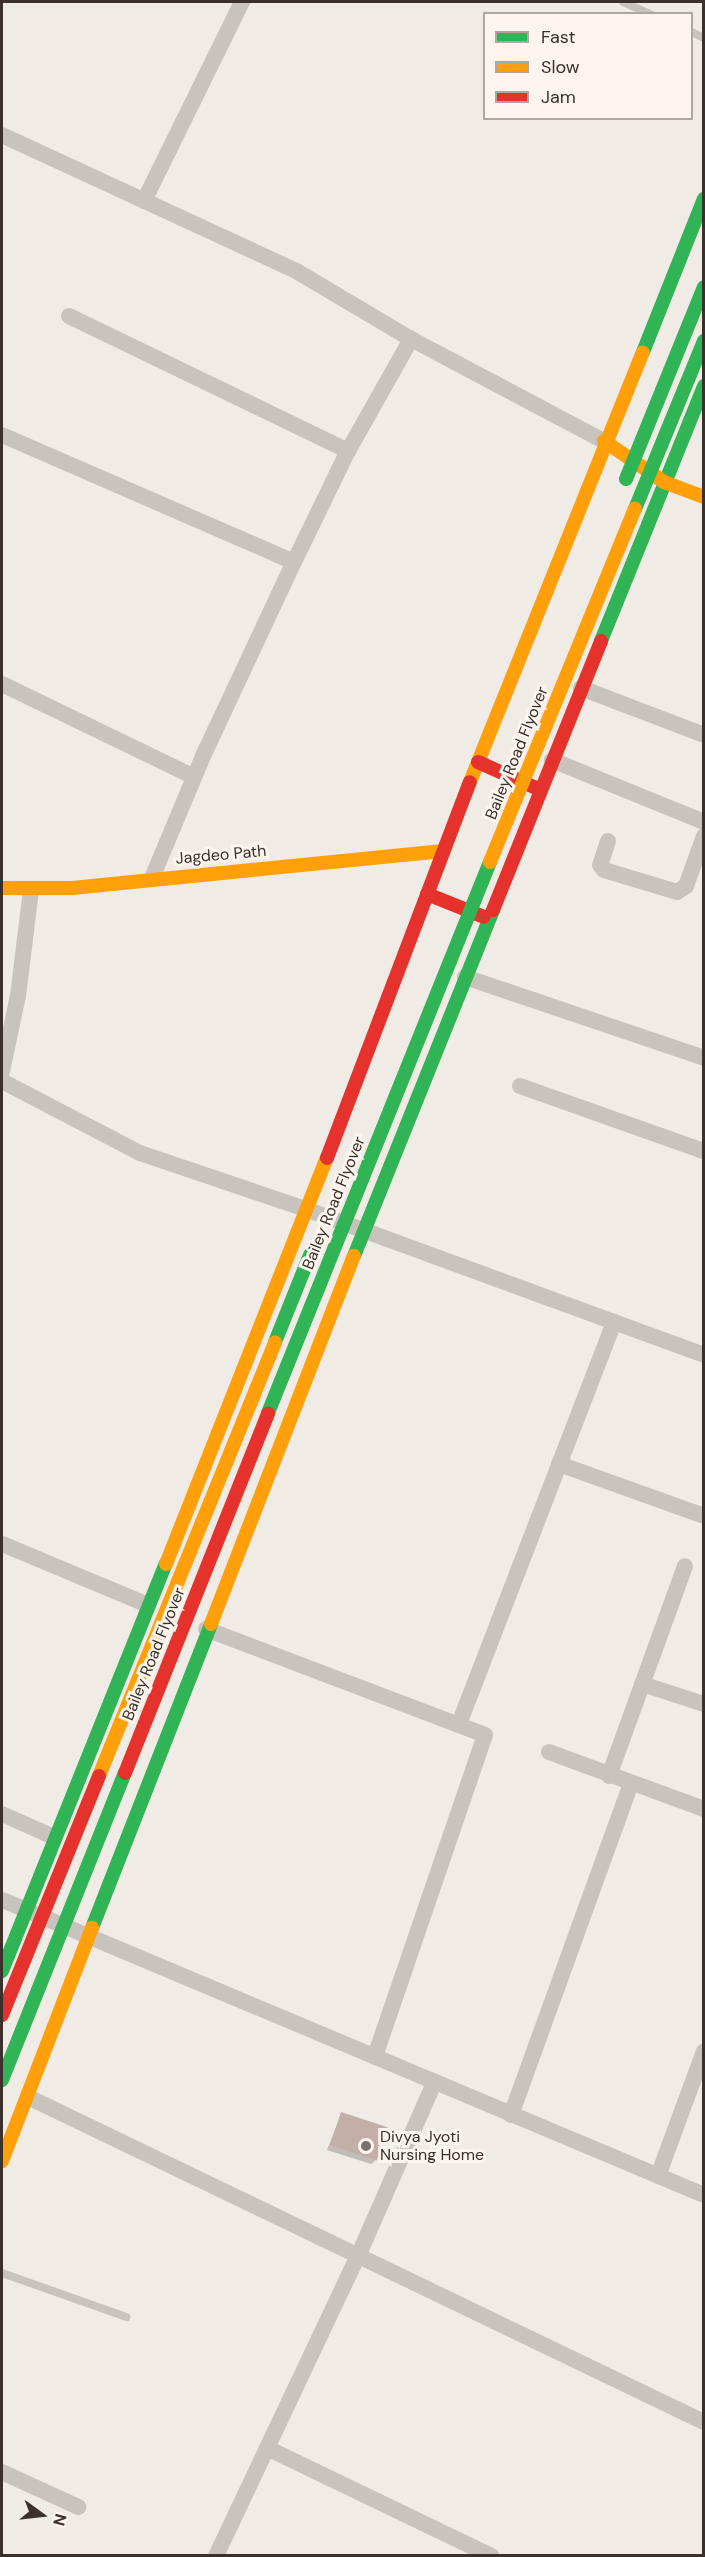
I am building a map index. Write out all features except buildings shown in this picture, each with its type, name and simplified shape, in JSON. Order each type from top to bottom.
[{"type":"main road","points":[[2,1971],[147,1605],[308,1210],[443,851],[604,441],[704,199]]},
{"type":"main road","points":[[618,498],[704,287]]},
{"type":"main road","name":"Bailey Road Flyover","points":[[2,2080],[424,1022],[704,341]]},
{"type":"main road","points":[[2,2161],[90,1939],[206,1629],[465,977],[704,386]]},
{"type":"main road","points":[[604,441],[664,482],[704,497]]},
{"type":"main road","points":[[478,762],[540,790]]},
{"type":"main road","name":"Bailey Road Flyover","points":[[501,786],[510,764]]},
{"type":"main road","name":"Jagdeo Path","points":[[2,888],[31,890],[443,851]]},
{"type":"main road","points":[[446,919],[460,886]]},
{"type":"main road","points":[[427,894],[489,919]]},
{"type":"main road","name":"Bailey Road Flyover","points":[[2,2015],[329,1207]]},
{"type":"street","points":[[144,201],[242,2]]},
{"type":"street","points":[[2,135],[298,272],[411,339],[604,441]]},
{"type":"street","points":[[69,316],[348,451]]},
{"type":"street","points":[[152,878],[194,777],[294,562],[348,451],[411,339]]},
{"type":"street","points":[[2,435],[294,562]]},
{"type":"street","points":[[2,684],[194,777]]},
{"type":"street","points":[[581,688],[704,735]]},
{"type":"street","points":[[552,760],[704,822]]},
{"type":"street","points":[[608,841],[600,865],[604,870],[677,892],[686,886],[704,836]]},
{"type":"street","points":[[2,1071],[18,996],[31,890]]},
{"type":"street","points":[[465,977],[704,1058]]},
{"type":"street","points":[[2,1081],[140,1153],[364,1230],[704,1355]]},
{"type":"street","points":[[520,1086],[704,1152]]},
{"type":"street","points":[[459,1724],[614,1322]]},
{"type":"street","points":[[559,1464],[704,1516]]},
{"type":"street","points":[[2,1544],[147,1605]]},
{"type":"street","points":[[609,1776],[685,1566]]},
{"type":"street","points":[[206,1629],[482,1732],[485,1740],[375,2057]]},
{"type":"street","points":[[642,1684],[704,1704]]},
{"type":"street","points":[[549,1752],[609,1776],[704,1809]]},
{"type":"street","points":[[511,2115],[631,1784]]},
{"type":"street","points":[[2,1814],[54,1837]]},
{"type":"street","points":[[2,1900],[26,1908],[90,1939],[704,2195]]},
{"type":"street","points":[[658,2176],[704,2051]]},
{"type":"street","points":[[216,2556],[359,2254],[434,2083]]},
{"type":"street","points":[[28,2097],[359,2254],[704,2422]]},
{"type":"street","points":[[267,2448],[491,2556]]},
{"type":"street","points":[[2,2472],[78,2507]]},
{"type":"lane","points":[[623,2],[646,12]]},
{"type":"lane","points":[[2,2273],[126,2317]]},
{"type":"traffic: fast","points":[[643,352],[704,199]]},
{"type":"traffic: fast","points":[[626,479],[704,287]]},
{"type":"traffic: fast","points":[[635,509],[704,341]]},
{"type":"traffic: fast","points":[[601,641],[704,386]]},
{"type":"traffic: fast","points":[[268,1413],[490,862]]},
{"type":"traffic: fast","points":[[354,1256],[493,910]]},
{"type":"traffic: fast","points":[[275,1342],[310,1255]]},
{"type":"traffic: fast","points":[[2,1971],[166,1564]]},
{"type":"traffic: fast","points":[[92,1928],[211,1624]]},
{"type":"traffic: fast","points":[[2,2080],[125,1773]]},
{"type":"traffic: slow","points":[[470,782],[643,352]]},
{"type":"traffic: slow","points":[[604,441],[664,482],[704,497]]},
{"type":"traffic: slow","points":[[490,862],[635,509]]},
{"type":"traffic: slow","points":[[2,888],[72,888],[443,851]]},
{"type":"traffic: slow","points":[[166,1564],[327,1158]]},
{"type":"traffic: slow","points":[[211,1624],[354,1256]]},
{"type":"traffic: slow","points":[[99,1776],[275,1342]]},
{"type":"traffic: slow","points":[[2,2161],[92,1928]]},
{"type":"traffic: jam","points":[[493,910],[601,641]]},
{"type":"traffic: jam","points":[[478,762],[536,788]]},
{"type":"traffic: jam","points":[[327,1158],[470,782]]},
{"type":"traffic: jam","points":[[427,894],[484,917]]},
{"type":"traffic: jam","points":[[125,1773],[268,1413]]},
{"type":"traffic: jam","points":[[2,2015],[99,1776]]},
{"type":"place","name":"Divya Jyoti Nursing Home","points":[[366,2146]]}]
